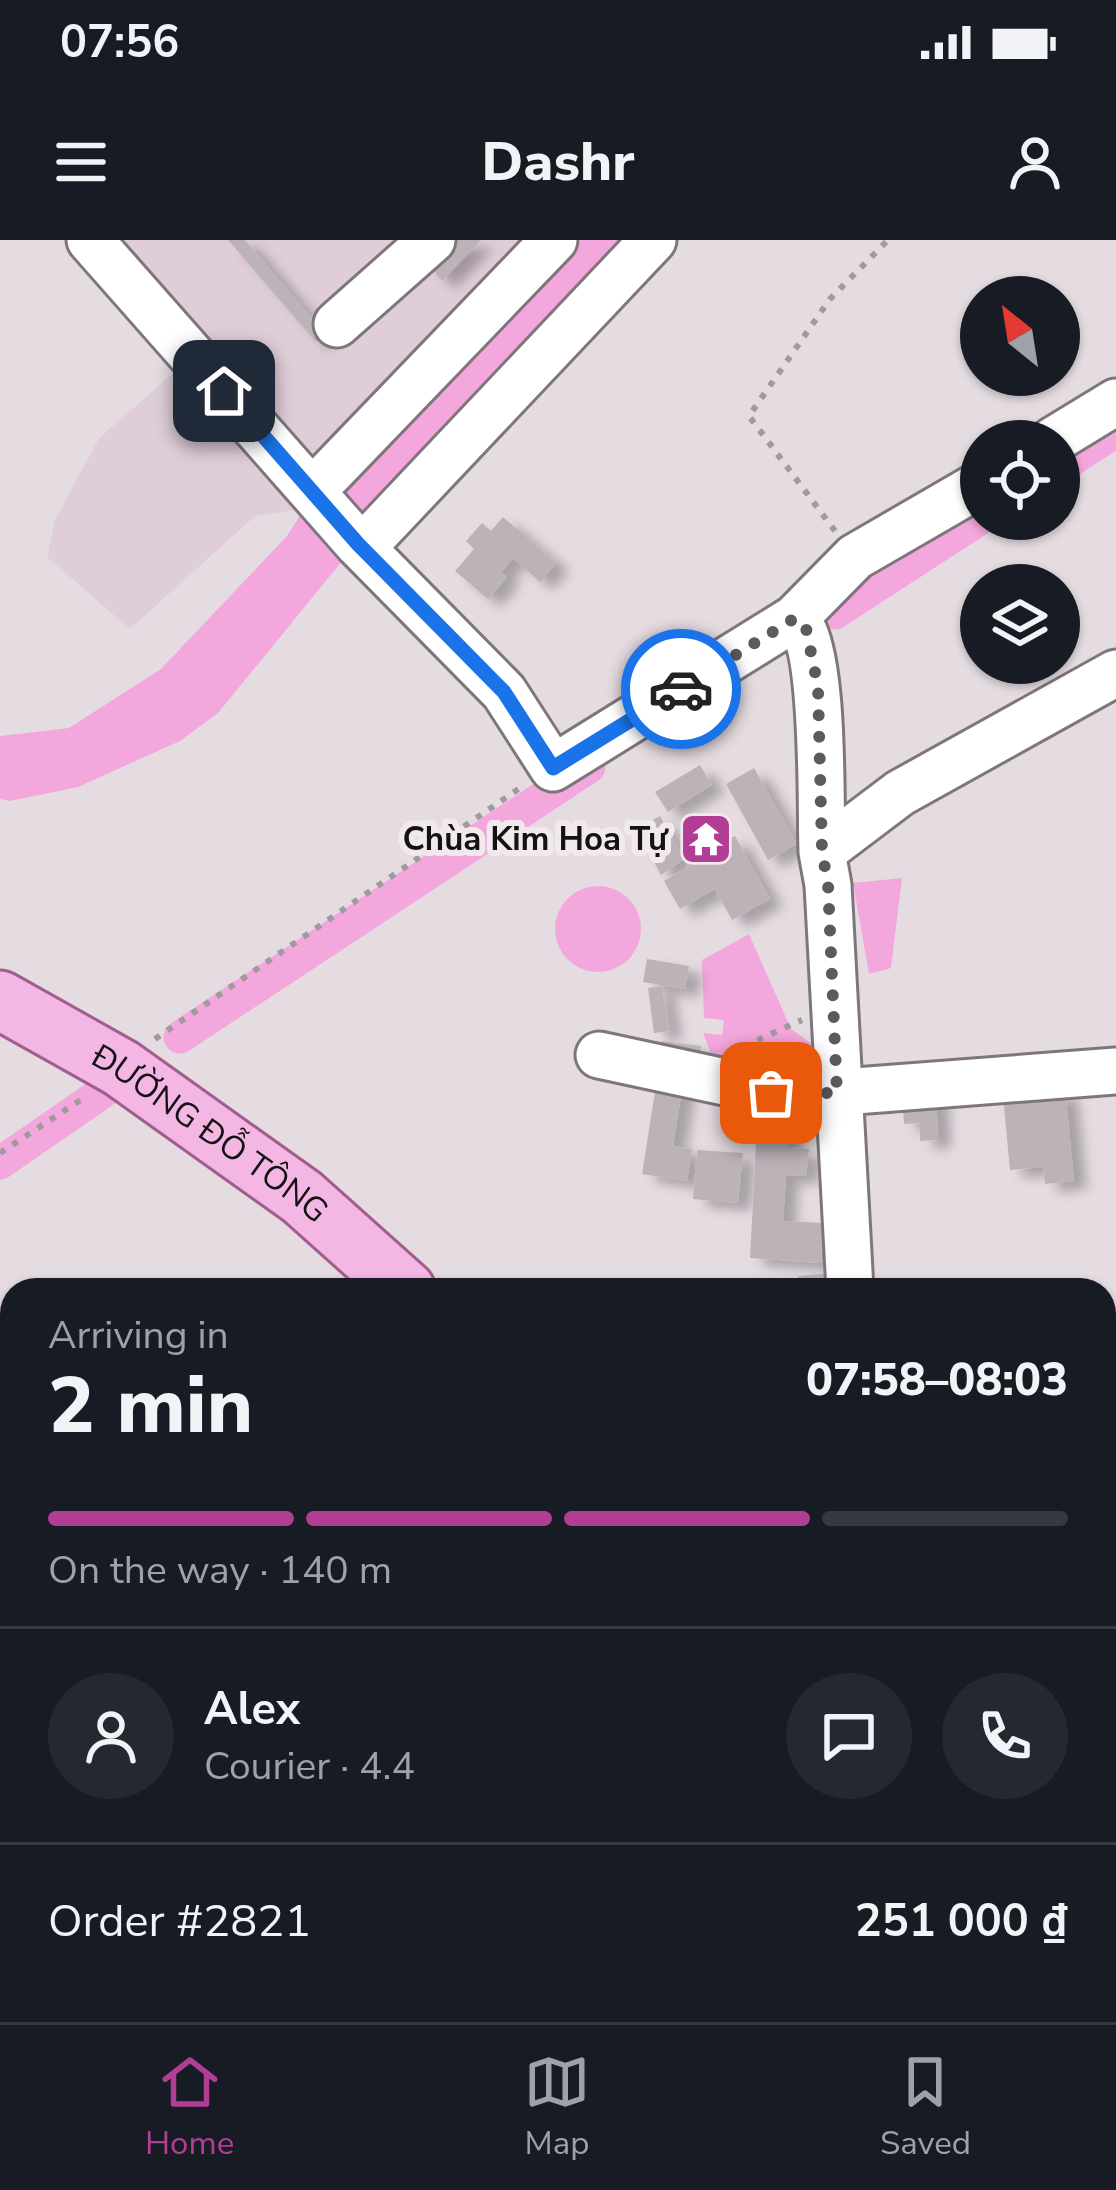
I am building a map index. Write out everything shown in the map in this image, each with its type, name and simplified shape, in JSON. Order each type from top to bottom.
[{"type":"main road","name":"ĐƯỜNG ĐỖ TÔNG","points":[[0,1000],[121,1068],[302,1198],[392,1278]]},
{"type":"street","points":[[90,240],[323,486],[360,546],[504,692],[538,777],[795,618],[855,557],[960,496]]},
{"type":"street","points":[[337,324],[431,240]]},
{"type":"street","points":[[323,486],[554,240]]},
{"type":"street","points":[[360,546],[653,240]]},
{"type":"street","points":[[1080,424],[1116,402]]},
{"type":"street","points":[[795,618],[806,628],[818,687],[822,852],[828,884],[849,1278]]},
{"type":"street","points":[[822,852],[900,793],[1116,673]]},
{"type":"street","points":[[599,1055],[771,1093],[837,1093],[1116,1071]]},
{"type":"path","points":[[855,557],[749,416],[830,298],[888,240]]},
{"type":"path","points":[[0,1153],[99,1087],[276,954],[538,777]]},
{"type":"path","points":[[768,1055],[760,1040],[789,1024]]},
{"type":"shaded area","points":[[90,240],[566,240],[304,509],[255,516],[130,629],[47,557],[55,520],[99,438],[193,356]]},
{"type":"shaded area","points":[[566,240],[661,240],[347,555],[218,713],[180,741],[78,787],[0,799],[0,736],[69,728],[161,669],[287,536],[304,509]]},
{"type":"shaded area","points":[[902,878],[891,968],[869,974],[853,883]]},
{"type":"shaded area","points":[[598,886],[629,898],[641,929],[629,960],[598,972],[567,960],[555,929],[567,898]]},
{"type":"shaded area","points":[[749,934],[791,1029],[819,1049],[816,1089],[718,1054],[712,1056],[703,1033],[722,1035],[724,1020],[704,1018],[702,960]]},
{"type":"building","points":[[228,240],[245,240],[325,334],[316,342]]},
{"type":"building","points":[[446,240],[481,240],[442,281],[424,259]]},
{"type":"building","points":[[503,517],[556,563],[540,582],[513,558],[501,572],[507,577],[488,599],[455,571],[474,549],[466,541],[482,523],[491,531]]},
{"type":"building","points":[[700,765],[712,785],[668,812],[655,792]]},
{"type":"building","points":[[754,768],[797,844],[768,860],[726,784]]},
{"type":"building","points":[[660,816],[684,859],[661,875],[636,829]]},
{"type":"building","points":[[735,836],[770,899],[732,920],[715,889],[680,909],[664,881],[688,867],[684,859]]},
{"type":"building","points":[[647,959],[689,966],[685,989],[643,982]]},
{"type":"building","points":[[662,986],[669,1031],[654,1033],[648,988]]},
{"type":"building","points":[[662,1041],[701,1046],[698,1067],[659,1062]]},
{"type":"building","points":[[657,1079],[683,1083],[673,1146],[692,1149],[687,1181],[642,1174]]},
{"type":"building","points":[[1065,1089],[1074,1181],[1045,1184],[1043,1167],[1010,1170],[1003,1096]]},
{"type":"building","points":[[936,1092],[938,1140],[920,1141],[920,1123],[904,1124],[902,1094]]},
{"type":"building","points":[[757,1125],[788,1127],[787,1147],[809,1149],[806,1176],[786,1175],[783,1221],[823,1223],[821,1263],[750,1258]]},
{"type":"building","points":[[697,1150],[743,1153],[738,1203],[693,1199]]},
{"type":"building","points":[[839,1272],[839,1278],[798,1278]]},
{"type":"waterway","points":[[1080,454],[1116,431]]},
{"type":"waterway","points":[[835,613],[960,532]]},
{"type":"waterway","points":[[180,1037],[589,767]]},
{"type":"waterway","points":[[0,1163],[103,1092]]},
{"type":"way so far","points":[[681,689],[795,618],[806,628],[818,687],[822,852],[828,884],[837,1093],[771,1093]]},
{"type":"place","name":"Chùa Kim Hoa Tự","points":[[706,839]]},
{"type":"route","points":[[224,391],[358,544],[504,692],[553,768],[681,689]]}]
